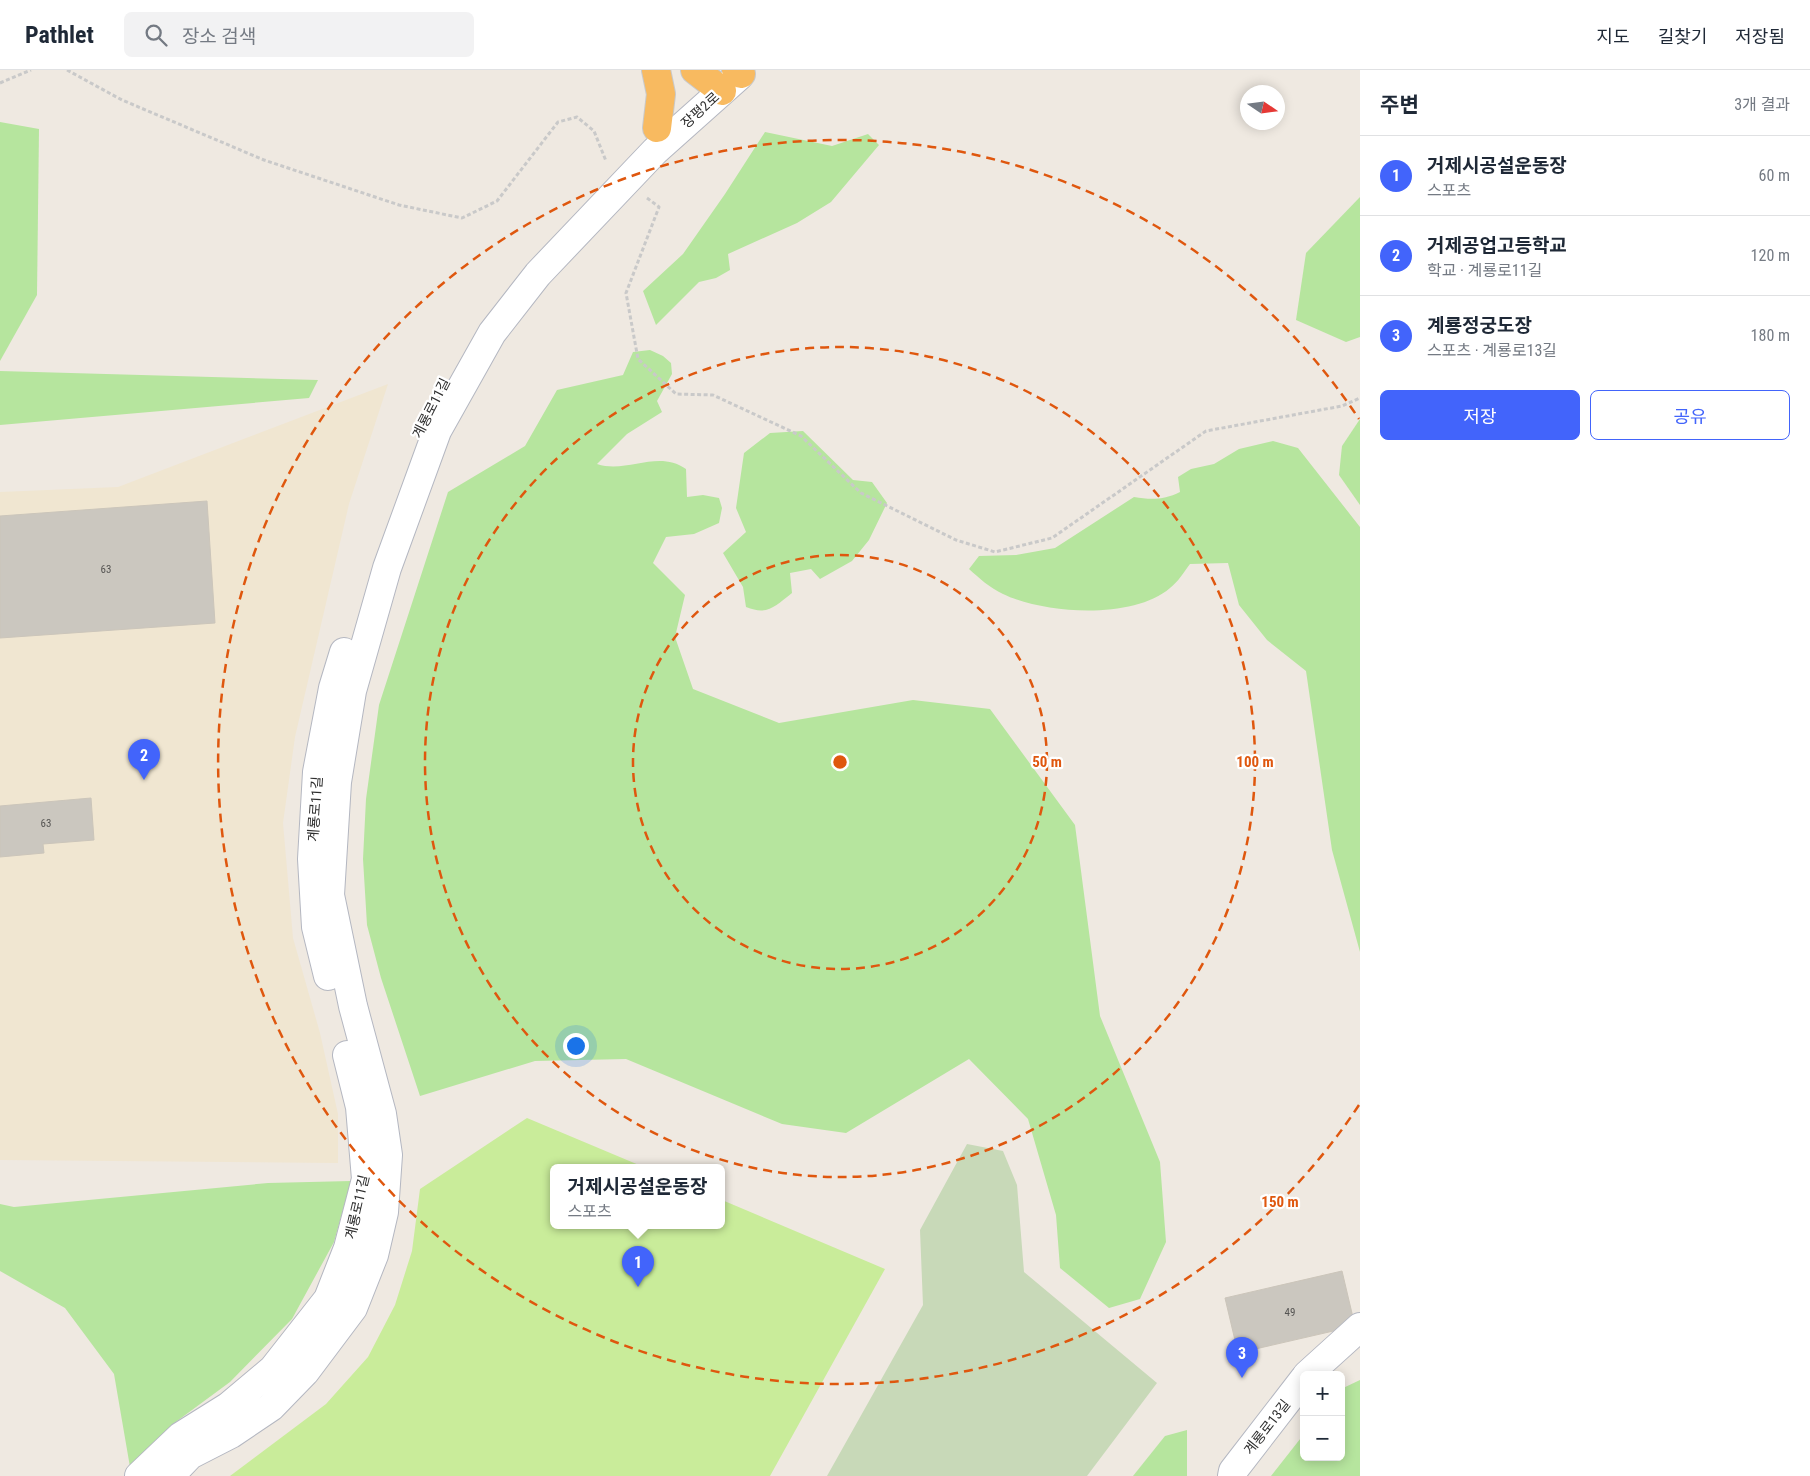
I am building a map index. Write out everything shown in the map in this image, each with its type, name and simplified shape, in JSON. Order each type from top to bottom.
[{"type":"highway","points":[[651,140],[661,110],[661,94],[656,70]]},
{"type":"street","name":"장평2로","points":[[651,140],[724,75]]},
{"type":"street","name":"계룡로11길","points":[[139,1476],[181,1436],[229,1406],[273,1369],[328,1299],[348,1248],[366,1179],[365,1150],[360,1107],[316,927],[312,859],[317,772],[333,688],[371,562],[418,427],[475,327],[525,263],[611,174],[651,140]]},
{"type":"street","name":"계룡로11길","points":[[170,1476],[190,1455],[231,1434],[271,1406],[305,1372],[352,1308],[374,1255],[384,1212],[388,1155],[382,1114],[352,1006],[330,895],[337,782],[352,691],[387,568],[437,431],[492,333],[538,274],[651,140]]},
{"type":"street","points":[[1311,1371],[1360,1327]]},
{"type":"street","name":"계룡로13길","points":[[1232,1476],[1233,1471],[1300,1384]]},
{"type":"path","points":[[0,83],[31,70]]},
{"type":"path","points":[[67,70],[122,100],[264,160],[398,205],[462,218],[497,201],[558,122],[577,116],[594,131],[611,174]]},
{"type":"path","points":[[641,193],[659,207],[626,293],[638,359],[676,394],[713,395],[801,436],[861,493],[956,540],[995,552],[1052,538],[1206,431],[1342,406],[1360,398]]},
{"type":"shaded area","points":[[388,384],[349,504],[295,737],[283,823],[293,938],[320,1033],[338,1114],[338,1163],[0,1160],[0,492],[118,487]]},
{"type":"green space","points":[[0,122],[39,129],[37,295],[0,361]]},
{"type":"green space","points":[[765,132],[832,146],[868,134],[879,145],[831,202],[797,223],[728,254],[730,270],[716,278],[699,282],[656,325],[643,291],[683,254]]},
{"type":"green space","points":[[1360,197],[1360,337],[1346,342],[1296,320],[1306,253]]},
{"type":"green space","points":[[650,350],[663,356],[671,363],[672,374],[657,401],[662,412],[627,434],[597,464],[620,466],[653,461],[675,463],[686,469],[687,497],[703,495],[719,498],[722,508],[719,523],[694,534],[666,537],[653,563],[685,595],[675,637],[693,689],[779,723],[913,700],[990,709],[1075,825],[1100,1016],[1160,1162],[1166,1242],[1140,1299],[1109,1308],[1060,1268],[1056,1215],[1028,1119],[969,1059],[846,1133],[782,1124],[626,1059],[535,1061],[420,1096],[381,978],[367,925],[363,859],[366,799],[379,705],[448,492],[525,446],[557,390],[623,375],[633,352]]},
{"type":"green space","points":[[0,371],[318,380],[309,398],[0,425]]},
{"type":"green space","points":[[1360,419],[1360,505],[1339,475],[1342,446]]},
{"type":"green space","points":[[803,431],[853,480],[872,482],[887,503],[869,540],[852,561],[820,579],[811,569],[790,573],[792,593],[771,608],[754,610],[746,607],[743,587],[723,553],[746,532],[736,508],[744,453],[770,433]]},
{"type":"green space","points":[[1273,441],[1298,448],[1360,527],[1360,952],[1332,850],[1306,671],[1267,640],[1239,605],[1228,563],[1190,564],[1173,586],[1154,598],[1134,605],[1112,609],[1088,610],[1041,606],[1020,601],[994,589],[969,569],[979,556],[1016,555],[1055,548],[1134,497],[1157,499],[1180,492],[1178,477],[1191,469],[1214,464],[1239,449]]},
{"type":"green space","points":[[527,1118],[636,1164],[550,1164],[550,1229],[725,1229],[725,1201],[885,1269],[770,1476],[230,1476],[326,1404],[368,1357],[395,1305],[412,1251],[420,1189]]},
{"type":"green space","points":[[967,1144],[1003,1151],[1017,1185],[1024,1272],[1157,1383],[1087,1476],[827,1476],[923,1305],[920,1230]]},
{"type":"green space","points":[[351,1181],[334,1242],[292,1319],[230,1382],[173,1424],[130,1467],[114,1374],[65,1308],[0,1271],[0,1204],[14,1207],[268,1183]]},
{"type":"green space","points":[[1360,1380],[1360,1476],[1271,1476],[1300,1439],[1300,1461],[1345,1461],[1345,1387]]},
{"type":"green space","points":[[1187,1430],[1187,1476],[1133,1476],[1165,1436]]},
{"type":"building","points":[[207,501],[215,623],[0,638],[0,516]]},
{"type":"building","points":[[91,798],[94,840],[43,844],[44,853],[0,857],[0,806]]},
{"type":"building","points":[[1342,1271],[1355,1326],[1238,1353],[1225,1298]]},
{"type":"place","name":"거제공업고등학교","points":[[144,780]]},
{"type":"place","name":"거제시공설운동장","points":[[638,1287]]},
{"type":"place","name":"계룡정궁도장","points":[[1242,1378]]}]
